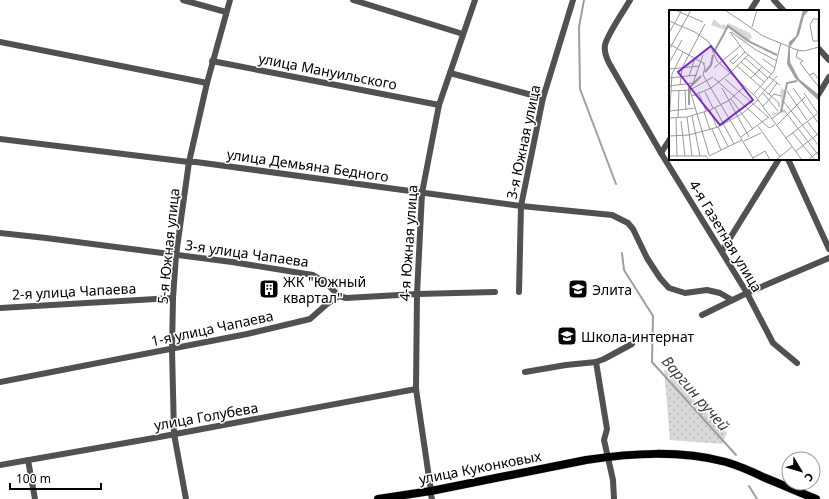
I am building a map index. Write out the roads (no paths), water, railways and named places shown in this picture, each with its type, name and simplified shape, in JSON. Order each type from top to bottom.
[{"type":"main road","name":"улица Куконковых","points":[[404,499],[542,473],[586,460],[642,454],[668,454],[699,457],[726,462],[816,499]]},
{"type":"main road","name":"улица Куконковых","points":[[378,499],[431,495]]},
{"type":"street","points":[[183,0],[226,12]]},
{"type":"street","name":"5-я Южная улица","points":[[186,499],[174,434],[172,349],[176,256],[189,162],[212,61],[230,0]]},
{"type":"street","points":[[353,0],[463,34]]},
{"type":"street","name":"4-я Южная улица","points":[[431,495],[416,389],[417,294],[422,193],[439,105],[475,0]]},
{"type":"street","name":"3-я Южная улица","points":[[519,292],[521,206],[543,98],[573,0]]},
{"type":"street","name":"4-я Газетная улица","points":[[630,0],[605,45],[605,53],[609,63],[661,154],[747,293],[773,343],[797,362]]},
{"type":"street","points":[[751,10],[757,0]]},
{"type":"street","points":[[774,0],[783,10]]},
{"type":"street","points":[[0,42],[207,83]]},
{"type":"street","points":[[819,49],[829,60]]},
{"type":"street","name":"улица Мануильского","points":[[212,61],[439,105]]},
{"type":"street","points":[[450,73],[543,98]]},
{"type":"street","points":[[819,93],[829,76]]},
{"type":"street","name":"улица Демьяна Бедного","points":[[0,139],[196,162],[521,206],[612,215],[628,224],[633,229],[652,265],[660,278],[669,288],[685,293],[707,290],[720,293],[732,300]]},
{"type":"street","points":[[661,154],[669,141]]},
{"type":"street","points":[[722,251],[778,160]]},
{"type":"street","points":[[788,160],[829,249]]},
{"type":"street","name":"3-я улица Чапаева","points":[[0,233],[232,262],[313,274],[327,284],[339,296]]},
{"type":"street","points":[[702,315],[747,293],[829,258]]},
{"type":"street","points":[[339,296],[346,298],[495,292]]},
{"type":"street","name":"1-я улица Чапаева","points":[[0,382],[247,334],[310,319],[339,296]]},
{"type":"street","name":"2-я улица Чапаева","points":[[0,308],[173,298]]},
{"type":"street","points":[[525,372],[566,365],[596,362],[632,344]]},
{"type":"street","points":[[596,362],[607,429],[604,440],[613,480],[614,499]]},
{"type":"street","name":"улица Голубева","points":[[0,465],[416,389]]},
{"type":"street","points":[[28,460],[35,499]]},
{"type":"waterway","name":"Варгин ручей","points":[[584,0],[579,27],[580,89],[616,184]]},
{"type":"waterway","name":"Варгин ручей","points":[[622,253],[624,270],[653,316],[652,362],[736,455]]},
{"type":"waterway","name":"Варгин ручей","points":[[749,486],[757,499]]},
{"type":"place","name":"ЖК \"Южный квартал\"","points":[[269,289]]},
{"type":"place","name":"Элита","points":[[578,289]]},
{"type":"place","name":"Школа-интернат","points":[[567,336]]}]
